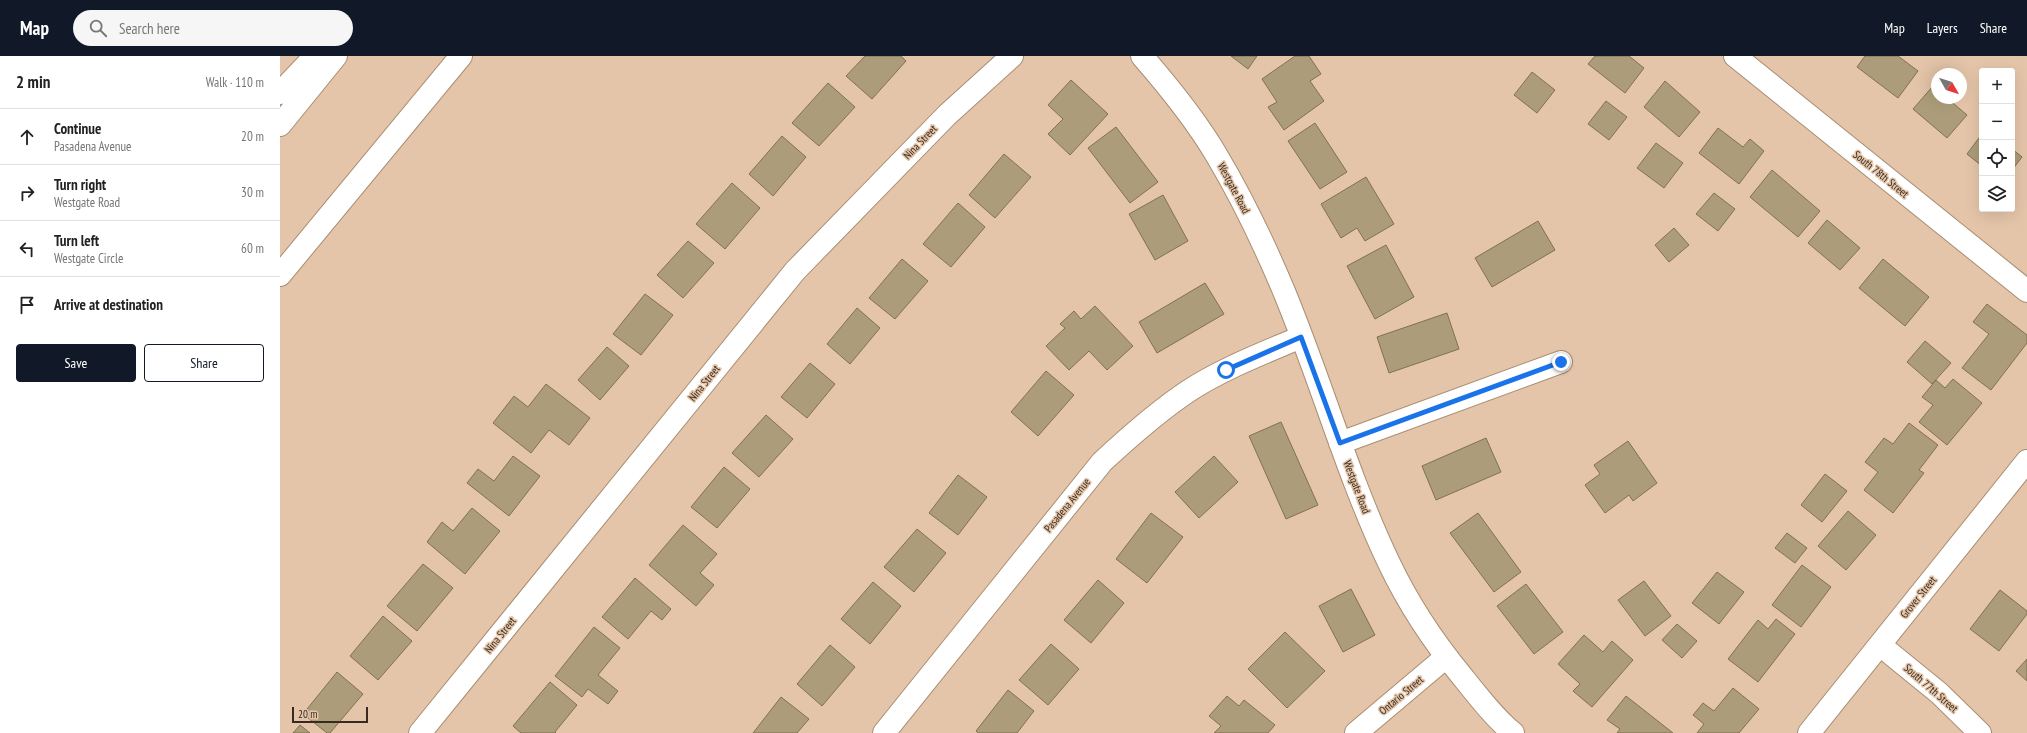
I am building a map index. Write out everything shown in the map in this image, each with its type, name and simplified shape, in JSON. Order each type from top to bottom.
[{"type":"main road","points":[[280,93],[315,56]]},
{"type":"main road","points":[[280,125],[336,56]]},
{"type":"main road","points":[[280,275],[461,56]]},
{"type":"main road","name":"Nina Street","points":[[420,733],[796,271],[946,115],[1012,56]]},
{"type":"main road","name":"Westgate Road","points":[[1142,56],[1172,91],[1217,155],[1257,231],[1283,290],[1371,524],[1390,565],[1418,617],[1446,657],[1475,693],[1513,733]]},
{"type":"main road","name":"South 78th Street","points":[[1735,56],[2027,292]]},
{"type":"main road","points":[[280,290],[414,114]]},
{"type":"main road","name":"Pasadena Avenue","points":[[884,733],[1108,457],[1142,424],[1191,389],[1226,370],[1301,337]]},
{"type":"main road","points":[[1340,443],[1561,362]]},
{"type":"main road","name":"Grover Street","points":[[1809,733],[2027,461]]},
{"type":"main road","name":"South 77th Street","points":[[1880,645],[1939,693],[1980,733]]},
{"type":"main road","name":"Ontario Street","points":[[1356,733],[1446,657]]},
{"type":"building","points":[[865,56],[901,56],[906,61],[872,99],[846,76]]},
{"type":"building","points":[[1231,56],[1257,56],[1248,69]]},
{"type":"building","points":[[1295,56],[1309,56],[1321,74],[1310,81],[1324,101],[1284,130],[1268,107],[1277,102],[1262,79]]},
{"type":"building","points":[[1595,56],[1629,56],[1644,68],[1625,93],[1588,64]]},
{"type":"building","points":[[1865,56],[1898,56],[1918,71],[1898,98],[1857,67]]},
{"type":"building","points":[[1532,72],[1555,90],[1537,113],[1514,95]]},
{"type":"building","points":[[1071,80],[1108,114],[1070,155],[1048,134],[1063,119],[1048,105]]},
{"type":"building","points":[[1665,81],[1700,112],[1679,137],[1644,107]]},
{"type":"building","points":[[828,83],[855,107],[819,146],[792,123]]},
{"type":"building","points":[[1931,88],[1931,104],[1954,104],[1967,115],[1947,138],[1913,109]]},
{"type":"building","points":[[1606,101],[1627,117],[1609,140],[1588,124]]},
{"type":"building","points":[[1315,123],[1347,172],[1320,189],[1288,141]]},
{"type":"building","points":[[1116,127],[1158,182],[1130,203],[1088,148]]},
{"type":"building","points":[[1718,128],[1743,147],[1750,139],[1764,151],[1739,184],[1699,153]]},
{"type":"building","points":[[782,136],[806,157],[773,196],[749,174]]},
{"type":"building","points":[[1979,138],[1979,164],[1967,154]]},
{"type":"building","points":[[1656,143],[1683,163],[1664,188],[1637,168]]},
{"type":"building","points":[[2015,151],[2022,157],[2015,166]]},
{"type":"building","points":[[1004,154],[1031,177],[995,218],[969,195]]},
{"type":"building","points":[[1772,170],[1820,211],[1798,237],[1750,197]]},
{"type":"building","points":[[1366,177],[1394,224],[1365,241],[1357,228],[1341,238],[1321,204]]},
{"type":"building","points":[[732,183],[760,208],[725,249],[696,224]]},
{"type":"building","points":[[1714,193],[1735,209],[1718,231],[1696,214]]},
{"type":"building","points":[[1163,195],[1188,241],[1155,260],[1129,214]]},
{"type":"building","points":[[958,203],[985,227],[951,267],[923,244]]},
{"type":"building","points":[[1827,220],[1860,248],[1840,270],[1808,243]]},
{"type":"building","points":[[1538,221],[1555,250],[1492,287],[1475,258]]},
{"type":"building","points":[[1674,228],[1689,245],[1669,262],[1655,245]]},
{"type":"building","points":[[688,241],[714,263],[683,298],[657,275]]},
{"type":"building","points":[[1386,245],[1414,297],[1375,319],[1347,266]]},
{"type":"building","points":[[902,259],[928,281],[895,319],[869,298]]},
{"type":"building","points":[[1883,259],[1929,297],[1905,326],[1859,288]]},
{"type":"building","points":[[1205,283],[1224,314],[1157,353],[1139,322]]},
{"type":"building","points":[[645,294],[673,315],[641,355],[613,334]]},
{"type":"building","points":[[1987,304],[2027,335],[2027,343],[1991,390],[1962,368],[1989,334],[1973,322]]},
{"type":"building","points":[[1095,306],[1133,346],[1107,370],[1089,351],[1069,370],[1046,346],[1065,328],[1060,324],[1074,311],[1081,319]]},
{"type":"building","points":[[857,308],[880,328],[850,364],[827,344]]},
{"type":"building","points":[[1447,313],[1459,349],[1389,373],[1377,337]]},
{"type":"building","points":[[1925,341],[1951,363],[1932,384],[1907,362]]},
{"type":"building","points":[[607,347],[629,366],[600,400],[578,380]]},
{"type":"building","points":[[810,363],[835,384],[807,418],[781,397]]},
{"type":"building","points":[[1046,371],[1074,395],[1038,436],[1011,412]]},
{"type":"building","points":[[1953,379],[1982,403],[1947,445],[1919,422],[1933,405],[1922,397],[1936,380],[1945,388]]},
{"type":"building","points":[[546,384],[590,418],[569,445],[549,430],[531,453],[493,423],[514,396],[528,407]]},
{"type":"building","points":[[766,415],[793,439],[759,477],[732,453]]},
{"type":"building","points":[[1281,422],[1318,505],[1286,519],[1249,436]]},
{"type":"building","points":[[1909,423],[1938,445],[1919,470],[1924,473],[1893,513],[1864,490],[1878,472],[1865,462],[1884,438],[1893,444]]},
{"type":"building","points":[[1486,438],[1501,472],[1436,500],[1422,466]]},
{"type":"building","points":[[1628,441],[1657,483],[1633,501],[1629,495],[1605,513],[1585,485],[1600,474],[1594,465]]},
{"type":"building","points":[[513,456],[540,476],[509,516],[467,483],[478,469],[494,481]]},
{"type":"building","points":[[1214,456],[1238,482],[1199,518],[1175,492]]},
{"type":"building","points":[[724,467],[750,489],[717,528],[691,507]]},
{"type":"building","points":[[1825,474],[1847,491],[1822,522],[1801,505]]},
{"type":"building","points":[[958,475],[987,497],[958,535],[929,513]]},
{"type":"building","points":[[472,508],[500,531],[465,574],[427,542],[442,522],[453,531]]},
{"type":"building","points":[[1848,511],[1876,535],[1846,570],[1818,546]]},
{"type":"building","points":[[1151,513],[1183,537],[1147,583],[1116,559]]},
{"type":"building","points":[[1478,513],[1521,572],[1494,592],[1450,533]]},
{"type":"building","points":[[683,525],[717,554],[700,573],[714,585],[696,606],[649,565]]},
{"type":"building","points":[[917,529],[946,553],[914,592],[884,567]]},
{"type":"building","points":[[1787,533],[1807,548],[1795,563],[1775,548]]},
{"type":"building","points":[[423,564],[453,588],[417,631],[387,606]]},
{"type":"building","points":[[1802,565],[1831,587],[1801,627],[1772,605]]},
{"type":"building","points":[[1717,572],[1744,592],[1719,624],[1692,603]]},
{"type":"building","points":[[635,578],[671,609],[662,620],[651,611],[628,639],[602,617]]},
{"type":"building","points":[[1098,580],[1124,603],[1091,643],[1064,620]]},
{"type":"building","points":[[1644,581],[1671,616],[1645,636],[1618,600]]},
{"type":"building","points":[[873,582],[901,606],[870,644],[841,619]]},
{"type":"building","points":[[1526,584],[1563,632],[1534,654],[1497,606]]},
{"type":"building","points":[[1351,589],[1375,635],[1343,652],[1319,606]]},
{"type":"building","points":[[2000,590],[2027,611],[2027,614],[1999,651],[1970,629]]},
{"type":"building","points":[[383,616],[412,641],[378,680],[350,656]]},
{"type":"building","points":[[1776,619],[1795,634],[1758,682],[1728,659],[1758,620],[1768,629]]},
{"type":"building","points":[[1677,624],[1697,641],[1682,658],[1662,640]]},
{"type":"building","points":[[594,627],[620,648],[598,675],[618,691],[608,704],[588,689],[582,697],[555,676]]},
{"type":"building","points":[[1285,632],[1325,671],[1287,708],[1248,669]]},
{"type":"building","points":[[1584,635],[1603,652],[1612,641],[1633,660],[1592,707],[1573,691],[1580,684],[1558,664]]},
{"type":"building","points":[[1051,644],[1079,669],[1048,705],[1019,680]]},
{"type":"building","points":[[830,645],[855,667],[822,706],[797,684]]},
{"type":"building","points":[[2027,659],[2027,681],[2016,671]]},
{"type":"building","points":[[337,672],[363,694],[330,733],[327,733],[303,714]]},
{"type":"building","points":[[550,682],[577,705],[555,732],[556,733],[521,733],[513,726]]},
{"type":"building","points":[[1733,688],[1759,709],[1739,733],[1697,733],[1704,724],[1693,715],[1703,703],[1714,711]]},
{"type":"building","points":[[1008,690],[1034,711],[1017,733],[978,733],[976,731]]},
{"type":"building","points":[[1227,696],[1239,706],[1244,700],[1275,725],[1268,733],[1214,733],[1221,726],[1209,716]]},
{"type":"building","points":[[1626,696],[1673,733],[1617,733],[1620,729],[1607,720]]},
{"type":"building","points":[[781,697],[809,719],[797,733],[753,733]]},
{"type":"building","points":[[300,725],[310,733],[293,733]]},
{"type":"route","points":[[1226,370],[1301,337],[1340,443],[1561,362]]}]
